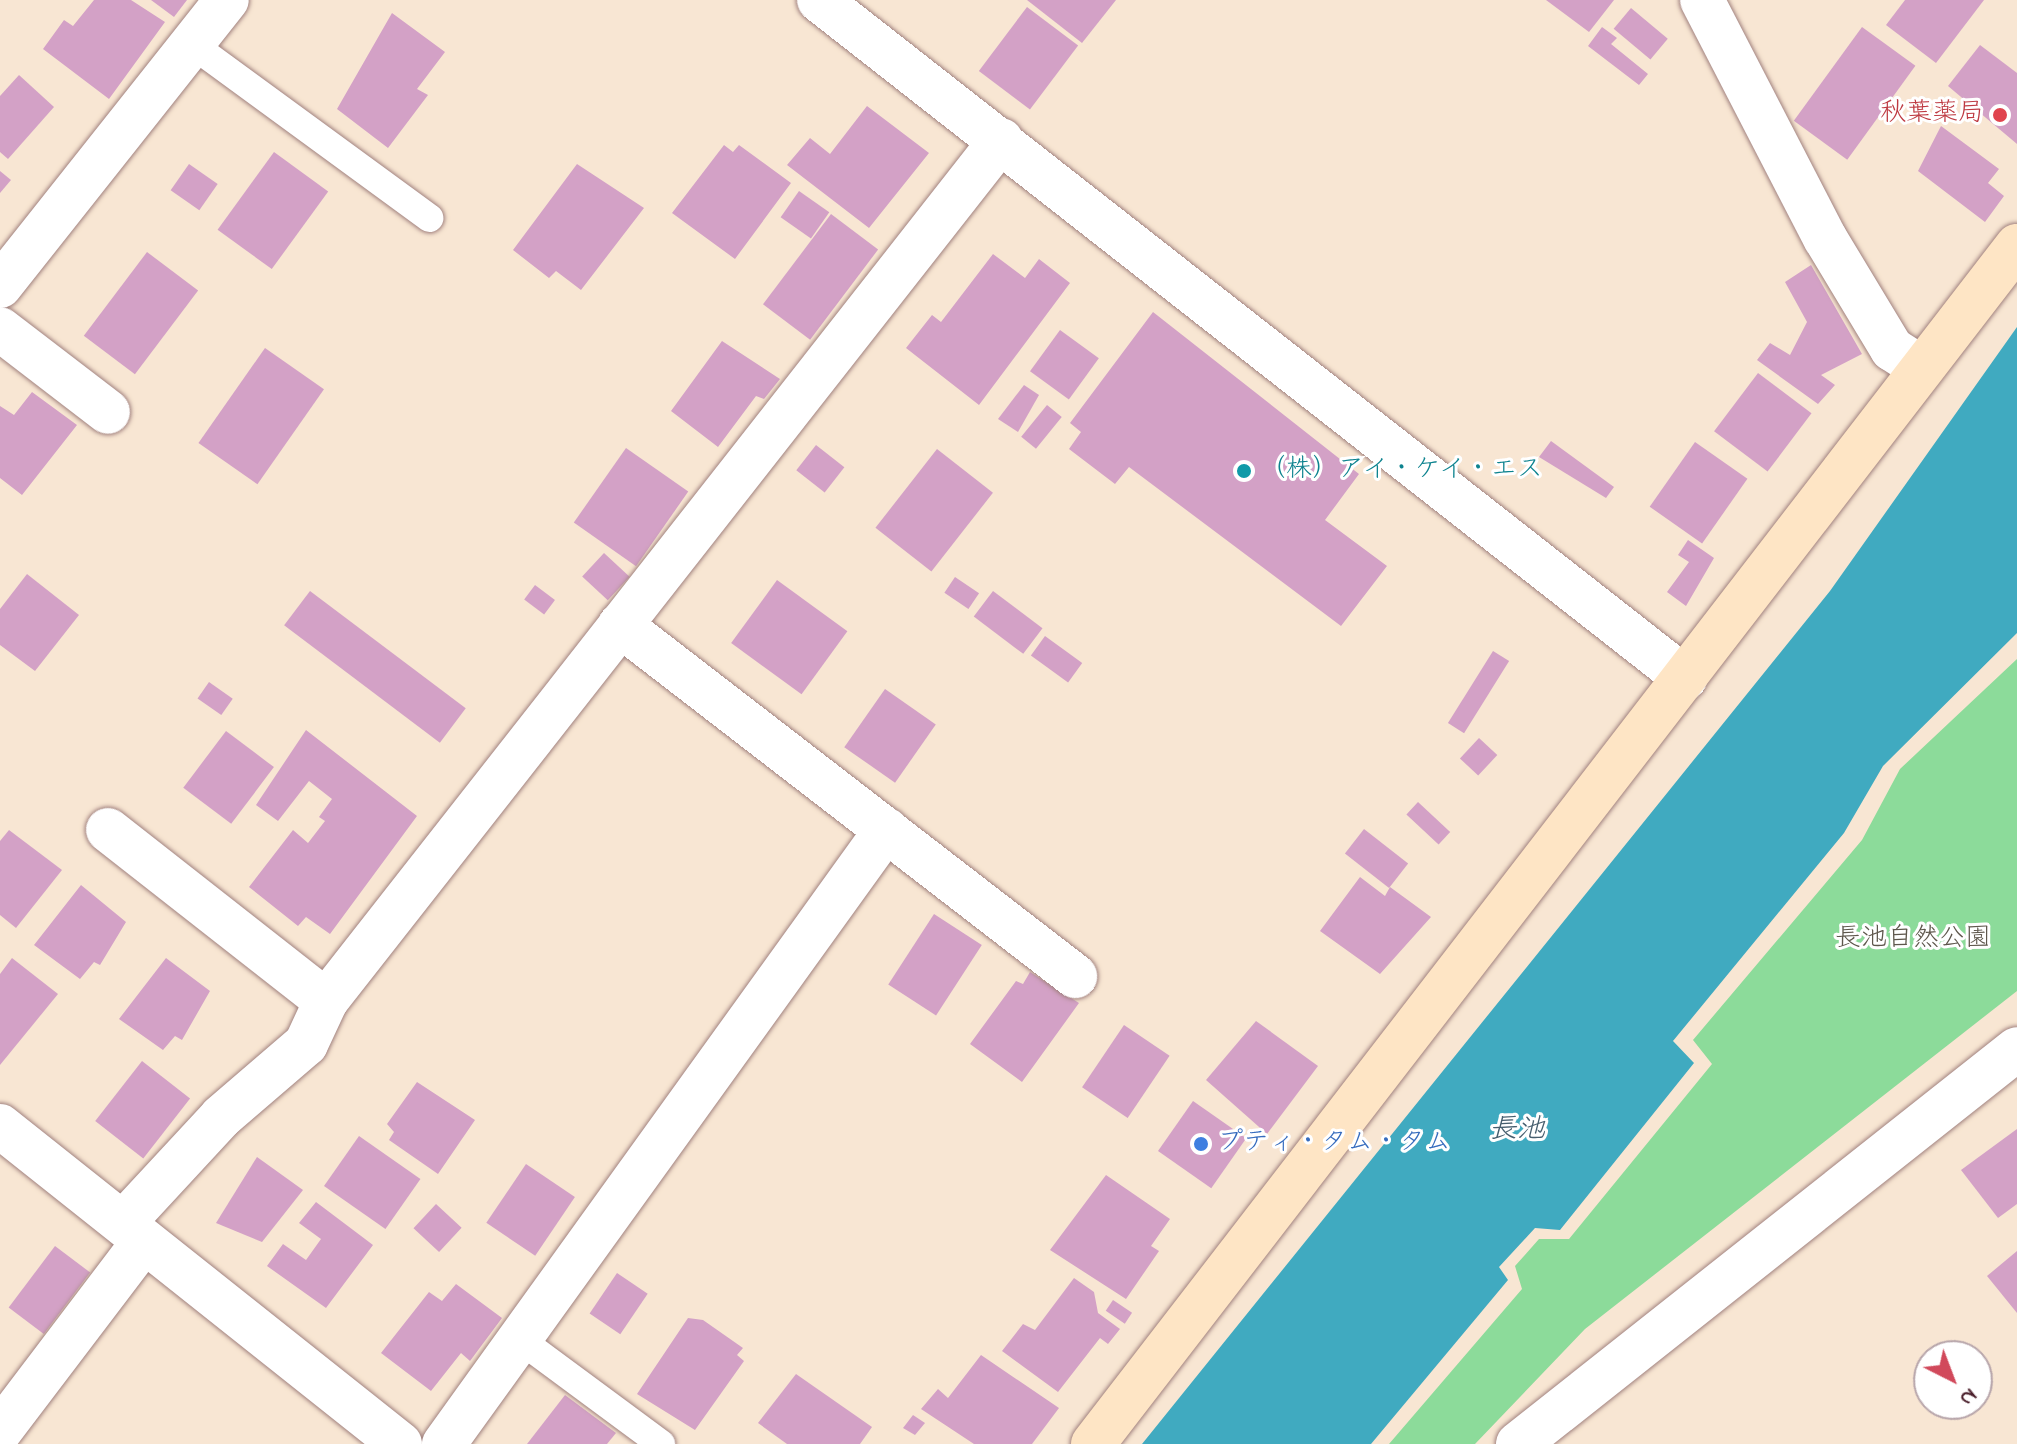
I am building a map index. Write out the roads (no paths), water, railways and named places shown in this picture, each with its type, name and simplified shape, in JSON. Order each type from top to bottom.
[{"type":"street","points":[[0,286],[227,0]]},
{"type":"street","points":[[819,0],[1685,678]]},
{"type":"street","points":[[1702,0],[1825,238],[1892,349],[1921,368]]},
{"type":"street","points":[[0,1431],[134,1232],[221,1117],[306,1044],[326,1001],[1001,140]]},
{"type":"street","points":[[1093,1444],[2017,246]]},
{"type":"street","points":[[0,329],[108,412]]},
{"type":"street","points":[[620,625],[1075,976]]},
{"type":"street","points":[[108,830],[326,1001]]},
{"type":"street","points":[[444,1444],[522,1341],[886,830]]},
{"type":"street","points":[[1518,1444],[2017,1049]]},
{"type":"street","points":[[0,1126],[400,1444]]},
{"type":"lane","points":[[193,45],[429,218]]},
{"type":"lane","points":[[522,1341],[661,1444]]},
{"type":"water","name":"長池","points":[[2017,327],[2017,633],[1883,766],[1844,833],[1673,1041],[1694,1063],[1560,1230],[1535,1228],[1499,1267],[1508,1280],[1371,1444],[1142,1444],[1830,591]]},
{"type":"place","name":"秋葉薬局","points":[[2000,115]]},
{"type":"place","name":"（株）アイ・ケイ・エス","points":[[1244,471]]},
{"type":"place","name":"プティ・タム・タム","points":[[1201,1144]]},
{"type":"park label","name":"長池自然公園","points":[[1913,940]]}]
